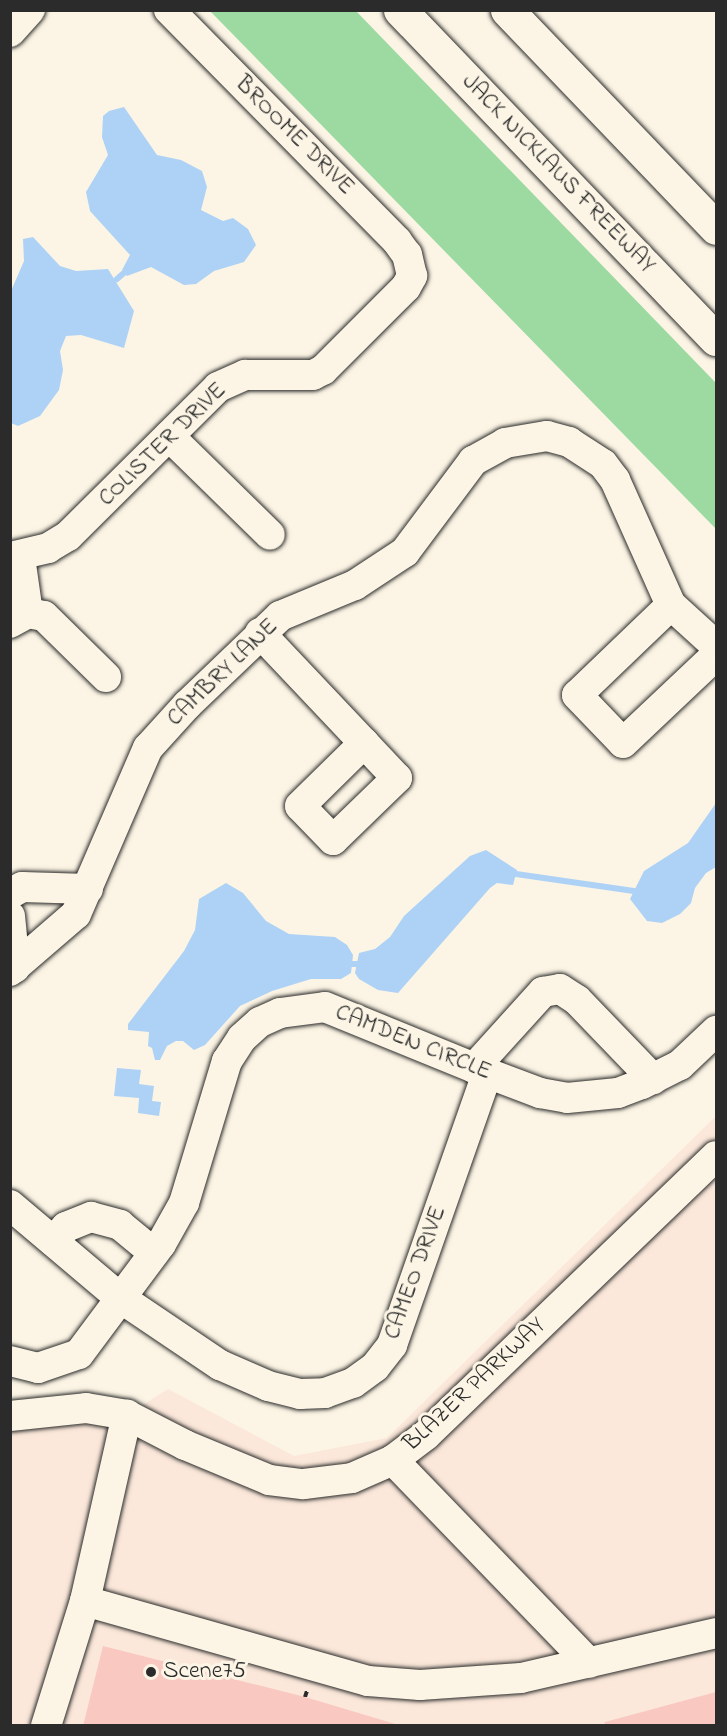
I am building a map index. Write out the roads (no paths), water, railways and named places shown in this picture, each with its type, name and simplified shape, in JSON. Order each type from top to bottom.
[{"type":"highway","name":"JACK NICKLAUS FREEWAY","points":[[400,10],[717,339]]},
{"type":"highway","points":[[507,10],[717,228]]},
{"type":"street","points":[[10,32],[30,10]]},
{"type":"street","name":"BROOME DRIVE","points":[[169,10],[397,241],[412,267]]},
{"type":"street","name":"COLISTER DRIVE","points":[[15,557],[68,536],[218,387],[245,375],[313,375],[322,370],[406,286],[412,267]]},
{"type":"street","points":[[169,436],[270,535]]},
{"type":"street","name":"CAMBRY LANE","points":[[13,969],[76,914],[148,748],[260,633],[280,616],[355,585],[405,552],[473,461],[505,442],[547,436],[569,442],[603,464],[615,480],[671,605],[717,646]]},
{"type":"street","points":[[15,557],[19,618],[44,616],[106,677]]},
{"type":"street","points":[[671,605],[577,695],[623,743],[717,655]]},
{"type":"street","points":[[260,633],[364,744]]},
{"type":"street","points":[[10,894],[22,887],[88,889]]},
{"type":"street","points":[[10,916],[13,969]]},
{"type":"street","points":[[481,1071],[543,992],[560,989],[577,1000],[653,1079]]},
{"type":"street","name":"CAMDEN CIRCLE","points":[[10,1361],[38,1368],[79,1354],[119,1297],[154,1253],[184,1203],[227,1061],[242,1038],[260,1022],[302,1008],[325,1007],[481,1071],[540,1093],[567,1098],[618,1093],[653,1079],[680,1065],[717,1031]]},
{"type":"street","name":"CAMEO DRIVE","points":[[119,1297],[220,1365],[268,1386],[300,1394],[325,1393],[353,1383],[375,1367],[392,1345],[481,1071]]},
{"type":"street","name":"BLAZER PARKWAY","points":[[10,1416],[86,1408],[127,1415],[217,1460],[270,1480],[304,1484],[352,1478],[393,1460],[436,1425],[717,1156]]},
{"type":"street","points":[[10,1205],[119,1297]]},
{"type":"street","points":[[53,1241],[66,1227],[91,1217],[120,1225],[154,1253]]},
{"type":"street","points":[[46,1725],[85,1600],[127,1415]]},
{"type":"street","points":[[393,1460],[589,1663]]},
{"type":"street","points":[[85,1600],[368,1681],[420,1685],[521,1678],[717,1633]]},
{"type":"water","points":[[124,107],[157,155],[181,160],[202,171],[207,187],[201,210],[223,221],[233,218],[248,229],[256,245],[244,262],[214,271],[196,284],[184,285],[151,267],[127,276],[122,270],[130,255],[90,211],[86,192],[108,155],[102,137],[103,116],[109,111]]},
{"type":"water","points":[[33,237],[60,266],[76,271],[108,269],[134,311],[124,348],[81,335],[66,336],[60,351],[63,370],[59,390],[40,416],[18,426],[11,423],[11,291],[24,261],[23,239]]},
{"type":"water","points":[[716,803],[716,867],[706,873],[695,888],[691,903],[680,914],[662,923],[647,921],[630,899],[644,871],[688,843]]},
{"type":"water","points":[[486,850],[517,870],[513,885],[497,883],[490,888],[398,993],[378,990],[359,979],[355,973],[359,953],[375,949],[390,937],[404,916],[470,856]]},
{"type":"water","points":[[226,883],[243,893],[266,921],[289,934],[335,937],[347,945],[353,955],[351,973],[341,979],[311,979],[272,991],[240,1006],[205,1045],[194,1050],[183,1041],[176,1041],[167,1046],[160,1060],[155,1060],[152,1048],[148,1046],[149,1032],[128,1030],[128,1024],[184,951],[195,930],[199,899]]},
{"type":"water","points":[[117,1068],[141,1070],[139,1084],[154,1086],[152,1101],[161,1102],[159,1116],[138,1113],[139,1098],[114,1096]]},
{"type":"waterway","points":[[117,279],[124,273]]},
{"type":"waterway","points":[[516,874],[634,891]]},
{"type":"waterway","points":[[352,964],[357,964]]},
{"type":"place","name":"Scene75","points":[[151,1672]]}]
